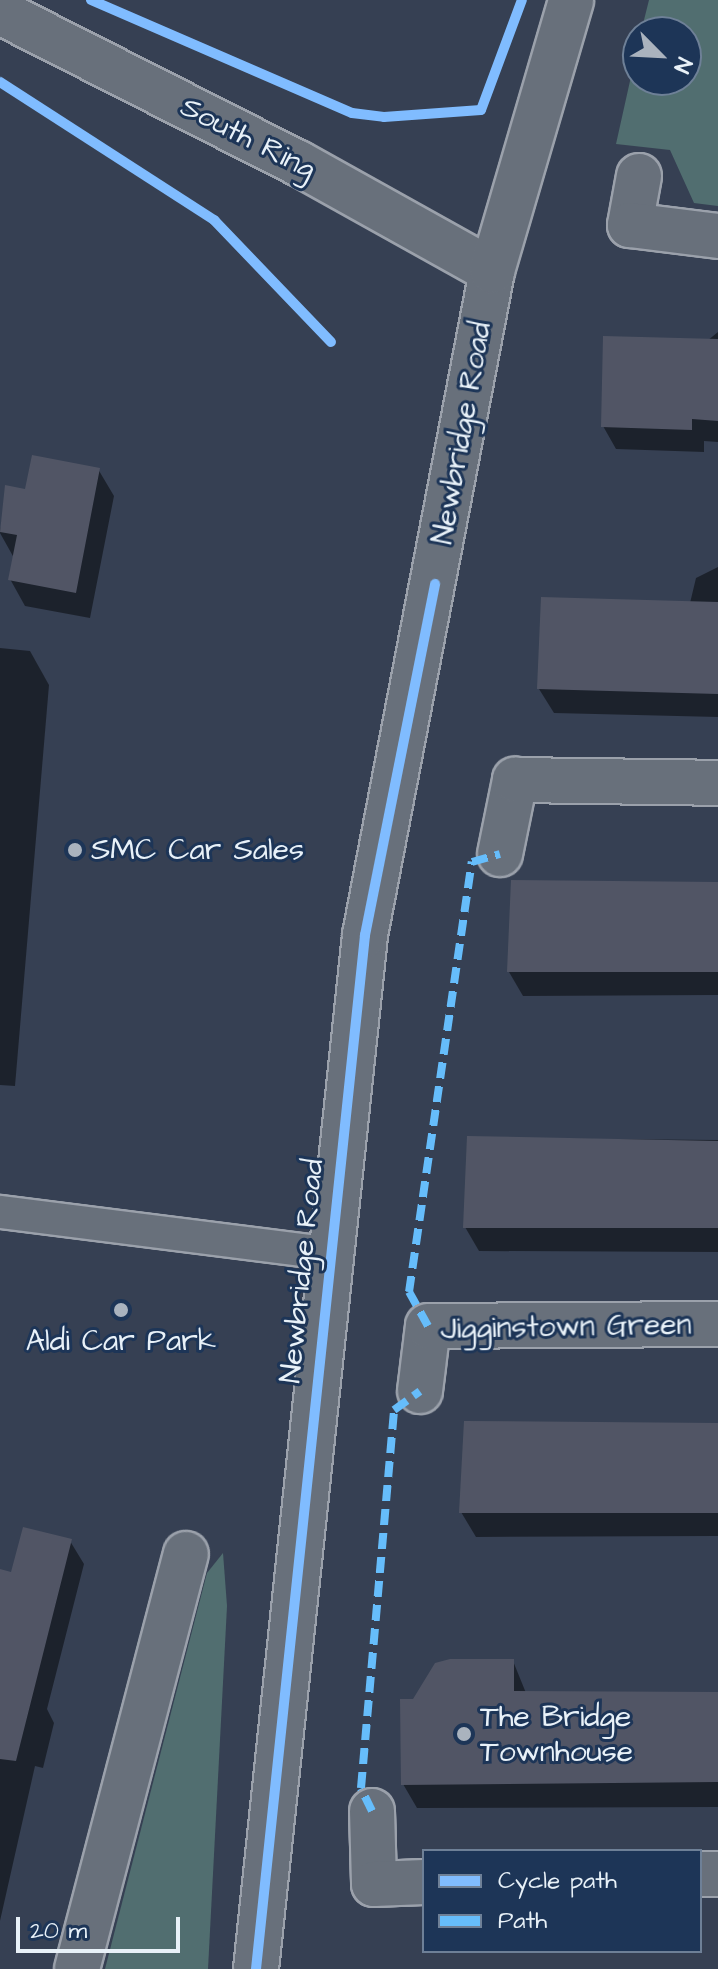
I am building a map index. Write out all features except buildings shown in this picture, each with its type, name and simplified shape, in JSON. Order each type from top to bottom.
[{"type":"main road","name":"Newbridge Road","points":[[256,1969],[326,1253],[365,935],[492,271],[571,0]]},
{"type":"main road","name":"South Ring","points":[[0,12],[492,271]]},
{"type":"main road","points":[[639,176],[630,225],[718,236]]},
{"type":"main road","points":[[500,854],[515,780],[718,783]]},
{"type":"main road","name":"Jigginstown Green","points":[[420,1391],[428,1326],[718,1324]]},
{"type":"main road","points":[[77,1969],[186,1554]]},
{"type":"main road","points":[[372,1811],[374,1884],[422,1882]]},
{"type":"lane","points":[[0,1212],[326,1253]]},
{"type":"green space","points":[[649,0],[718,0],[718,206],[694,203],[670,150],[616,144],[627,96],[702,96],[702,16],[645,16]]},
{"type":"green space","points":[[223,1553],[227,1606],[208,1969],[105,1969],[207,1573]]},
{"type":"marked path","points":[[428,1326],[409,1292],[472,862],[500,854]]},
{"type":"marked path","points":[[372,1811],[361,1788],[394,1410],[420,1391]]},
{"type":"cycle path","points":[[91,0],[352,113],[384,117],[481,110],[522,0]]},
{"type":"cycle path","points":[[0,82],[214,220],[331,342]]},
{"type":"cycle path","points":[[256,1969],[365,935],[435,584]]},
{"type":"place","name":"SMC Car Sales","points":[[75,850]]},
{"type":"place","name":"Aldi Car Park","points":[[121,1310]]},
{"type":"place","name":"The Bridge Townhouse","points":[[464,1734]]}]
